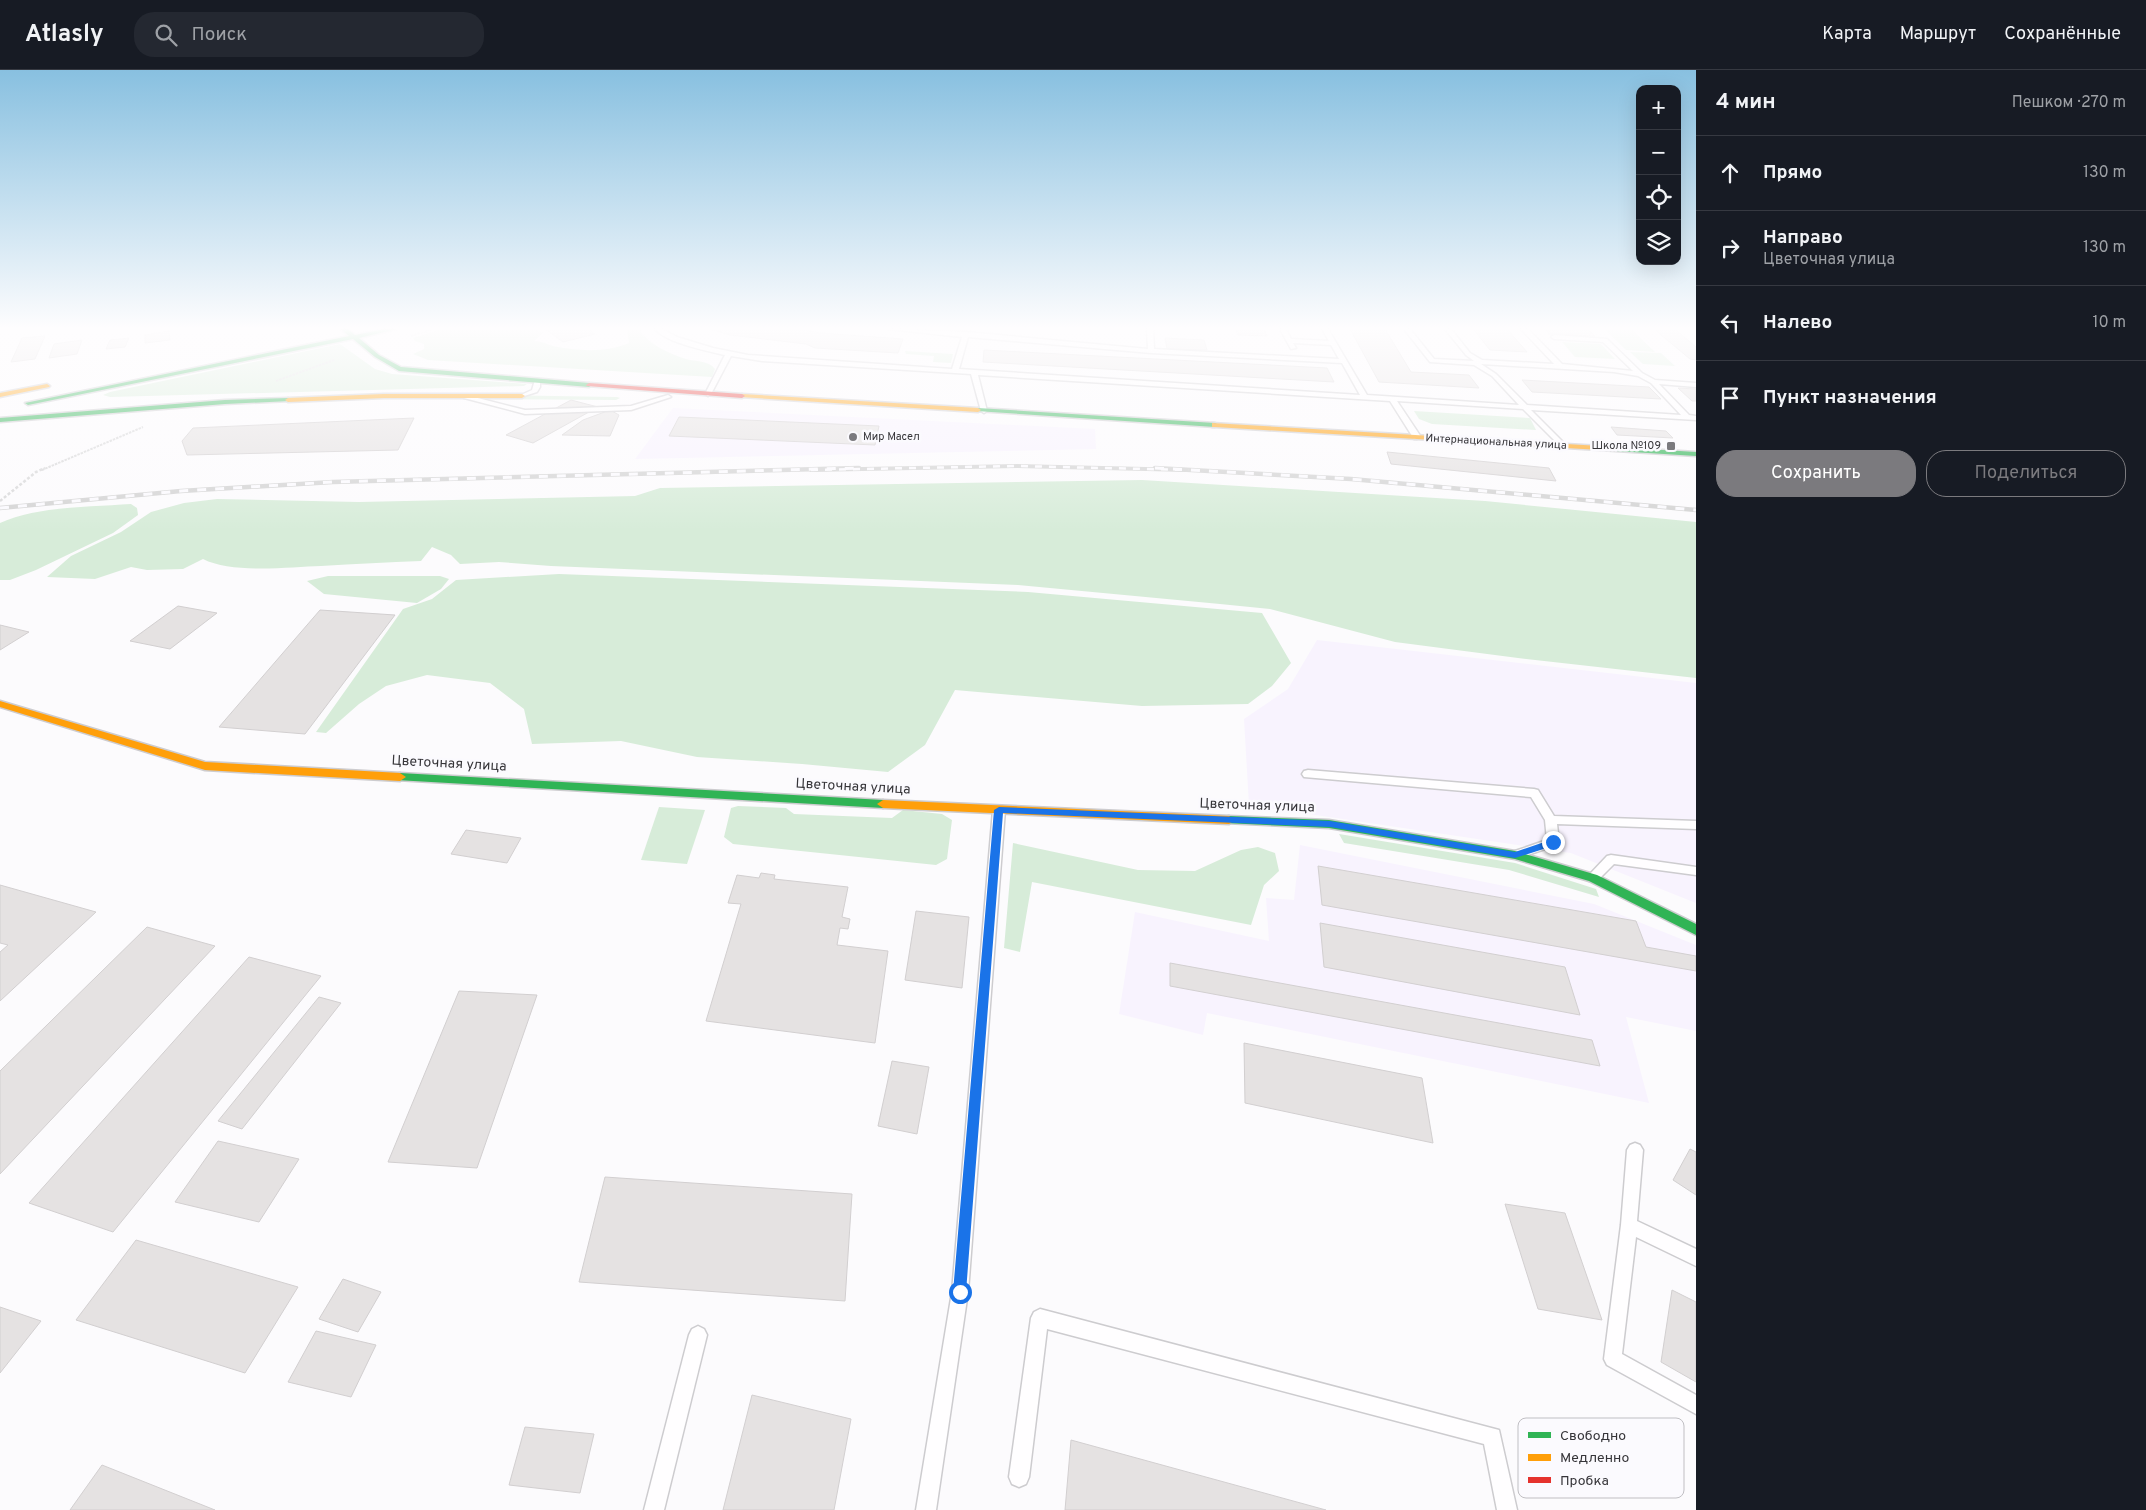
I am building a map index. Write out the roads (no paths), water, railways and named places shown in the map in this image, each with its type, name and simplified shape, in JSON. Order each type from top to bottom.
[{"type":"main road","points":[[9,407],[64,396]]},
{"type":"main road","points":[[73,396],[106,412]]},
{"type":"main road","points":[[0,420],[225,402],[379,396]]},
{"type":"main road","name":"Интернациональная улица","points":[[591,397],[691,396]]},
{"type":"main road","name":"Интернациональная улица","points":[[745,396],[1696,454]]},
{"type":"main road","name":"Цветочная улица","points":[[0,704],[205,766],[999,810],[1330,824],[1515,855],[1593,878],[1696,930]]},
{"type":"lane","points":[[463,396],[525,412],[631,408],[668,397]]},
{"type":"lane","points":[[980,396],[984,411]]},
{"type":"lane","points":[[1352,396],[1696,418]]},
{"type":"lane","points":[[1515,396],[1562,446]]},
{"type":"lane","points":[[1667,396],[1687,417]]},
{"type":"lane","points":[[1392,399],[1417,437]]},
{"type":"lane","points":[[1308,774],[1534,793],[1551,820],[1553,842],[1515,855]]},
{"type":"lane","points":[[926,1510],[960,1292],[999,810]]},
{"type":"lane","points":[[1551,820],[1696,825]]},
{"type":"lane","points":[[1593,878],[1611,858],[1696,871]]},
{"type":"lane","points":[[1635,1150],[1629,1224],[1612,1359],[1696,1405]]},
{"type":"lane","points":[[1629,1224],[1696,1258]]},
{"type":"lane","points":[[1019,1477],[1040,1318],[1492,1436],[1507,1510]]},
{"type":"lane","points":[[654,1510],[698,1336]]},
{"type":"railway","points":[[811,470],[1017,466],[1189,470]]},
{"type":"railway","points":[[0,508],[181,491],[333,482],[859,468]]},
{"type":"railway","points":[[1155,468],[1351,479],[1696,510]]},
{"type":"place","name":"Мир Масел","points":[[853,437]]},
{"type":"place","name":"Школа №109","points":[[1671,446]]}]
